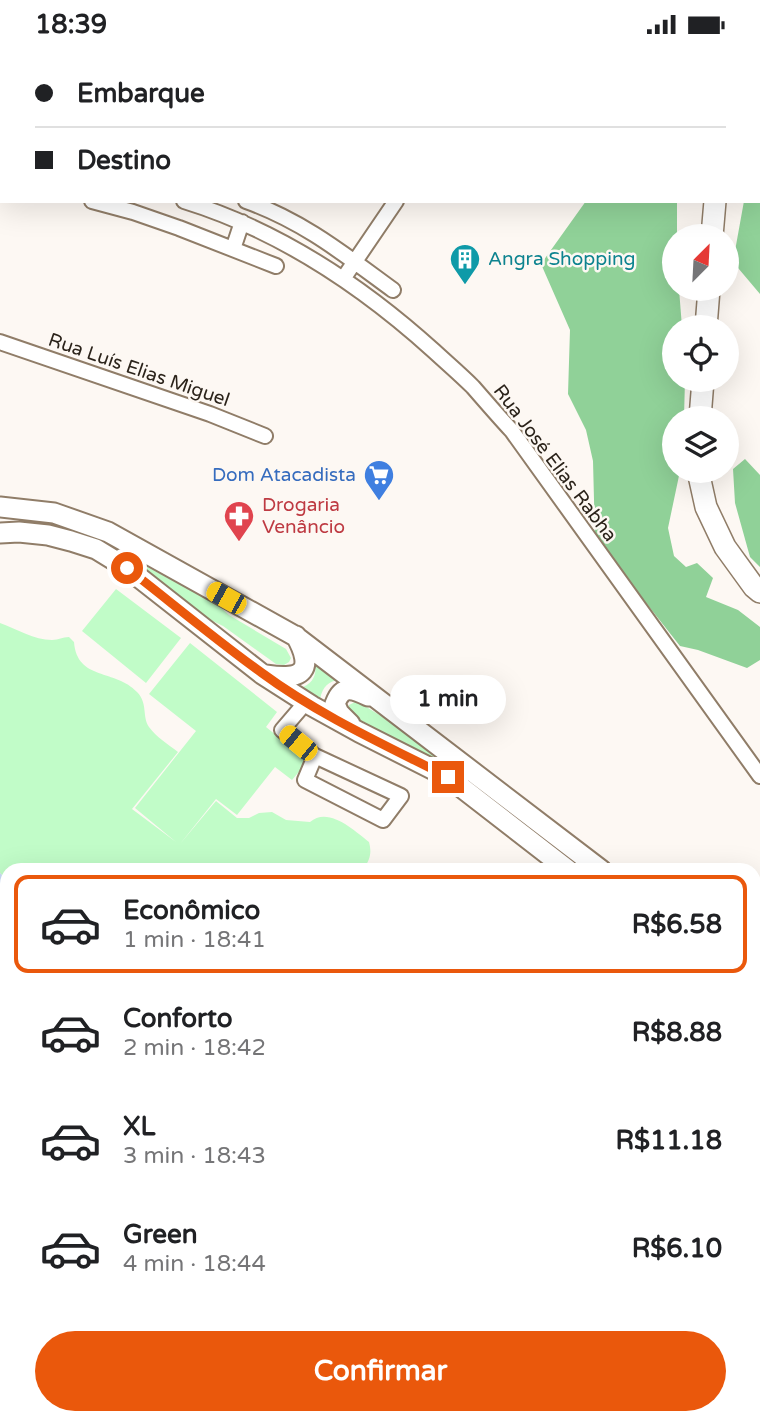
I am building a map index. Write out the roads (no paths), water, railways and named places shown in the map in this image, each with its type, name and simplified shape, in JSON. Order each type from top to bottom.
[{"type":"highway","points":[[713,224],[715,203]]},
{"type":"highway","points":[[701,483],[706,507],[725,547],[760,592]]},
{"type":"main road","points":[[0,507],[54,513],[108,532],[295,636],[592,863]]},
{"type":"main road","points":[[0,533],[48,535],[96,549],[127,568],[262,674],[359,732],[448,777],[559,863]]},
{"type":"main road","points":[[262,674],[289,677],[303,670],[305,653],[295,636]]},
{"type":"main road","points":[[359,732],[339,713],[335,704],[338,697],[344,690],[353,689],[382,702]]},
{"type":"street","points":[[106,203],[134,207],[273,264],[269,205]]},
{"type":"street","name":"Rua José Elias Rabha","points":[[190,203],[269,235],[343,279],[401,322],[471,386],[512,431],[760,776]]},
{"type":"street","points":[[343,279],[395,203]]},
{"type":"street","points":[[269,205],[313,232],[393,290]]},
{"type":"street","points":[[233,249],[242,222]]},
{"type":"street","name":"Rua Luís Elias Miguel","points":[[0,342],[210,414],[265,436]]},
{"type":"street","points":[[306,702],[282,730],[315,756],[401,796],[383,820],[305,780],[315,756]]},
{"type":"place","name":"Angra Shopping","points":[[465,286]]},
{"type":"place","name":"Dom Atacadista","points":[[379,502]]},
{"type":"place","name":"Drogaria Venâncio","points":[[239,543]]}]
